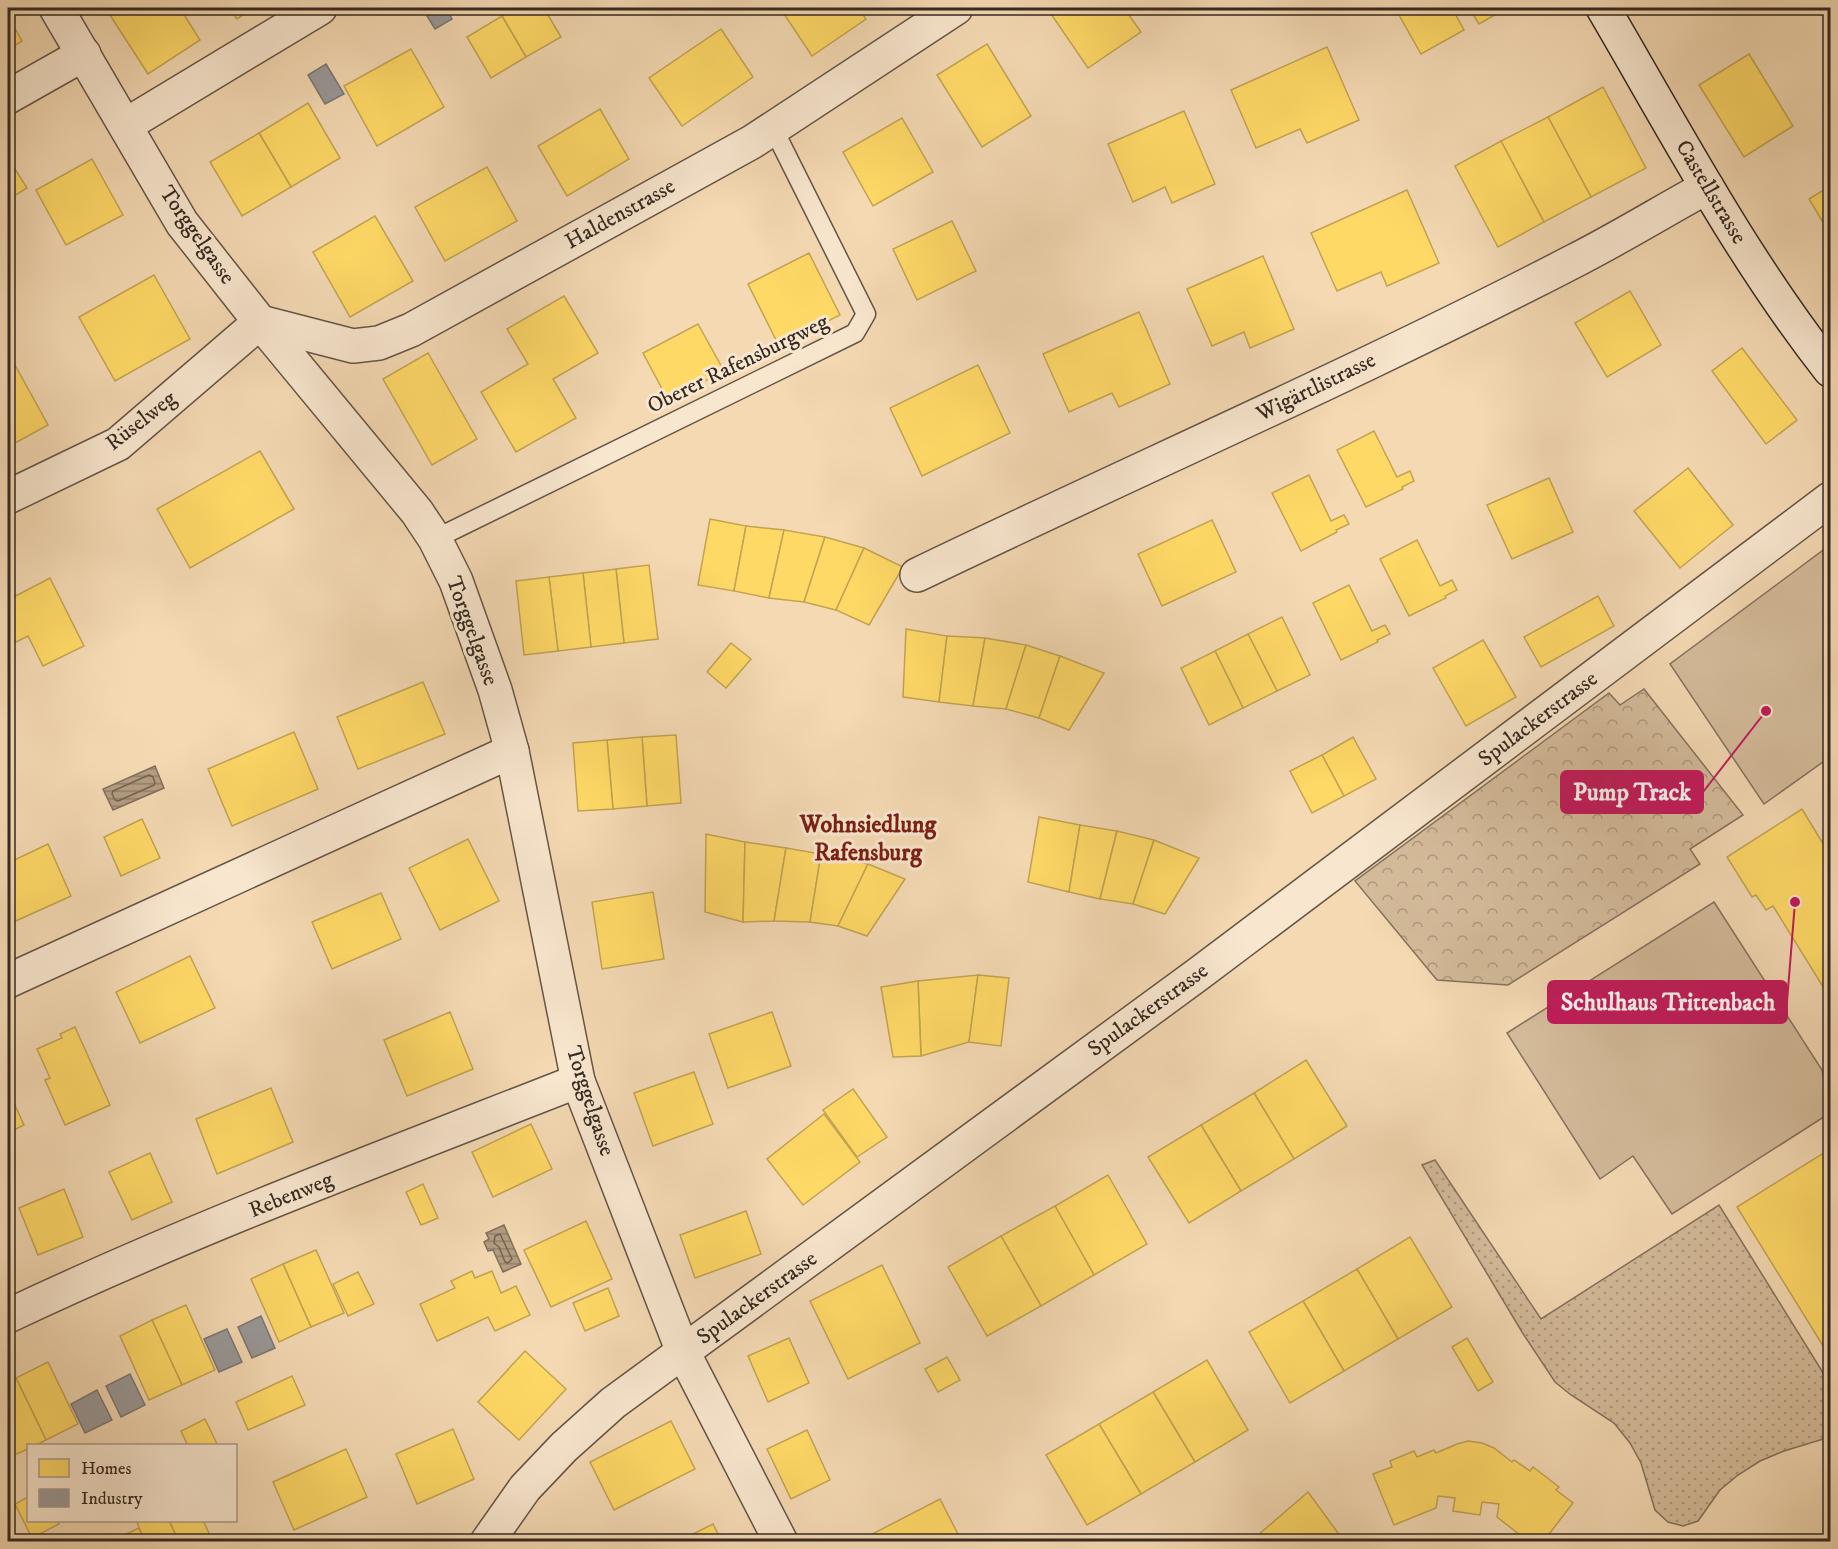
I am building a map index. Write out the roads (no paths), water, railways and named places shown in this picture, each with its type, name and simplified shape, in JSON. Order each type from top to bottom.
[{"type":"street","name":"Torggelgasse","points":[[56,8],[182,224],[417,512],[435,538],[456,581],[495,690],[512,751],[578,1081],[683,1352],[781,1542]]},
{"type":"street","points":[[126,125],[320,8]]},
{"type":"street","name":"Haldenstrasse","points":[[260,322],[353,346],[379,343],[411,330],[752,142],[956,8]]},
{"type":"street","name":"Castellstrasse","points":[[1603,8],[1707,186],[1762,274],[1830,370]]},
{"type":"street","points":[[8,97],[84,54]]},
{"type":"street","name":"Wigärtlistrasse","points":[[918,575],[1557,270],[1707,186]]},
{"type":"street","name":"Rüselweg","points":[[8,497],[118,444],[260,322]]},
{"type":"street","name":"Spulackerstrasse","points":[[487,1542],[525,1488],[564,1447],[613,1403],[1206,968],[1830,499]]},
{"type":"street","points":[[8,981],[512,751]]},
{"type":"street","name":"Rebenweg","points":[[8,1316],[85,1279],[341,1174],[578,1081]]},
{"type":"lane","name":"Oberer Rafensburgweg","points":[[435,538],[855,333],[866,314],[773,128]]},
{"type":"water","points":[[155,766],[164,788],[113,810],[103,789]]},
{"type":"water","points":[[504,1225],[521,1264],[503,1272],[493,1250],[488,1251],[484,1242],[489,1239],[486,1233]]},
{"type":"place","name":"Pump Track","points":[[1766,711]]},
{"type":"place","name":"Schulhaus Trittenbach","points":[[1795,902]]},
{"type":"district","name":"Wohnsiedlung Rafensburg","points":[[868,839]]}]
